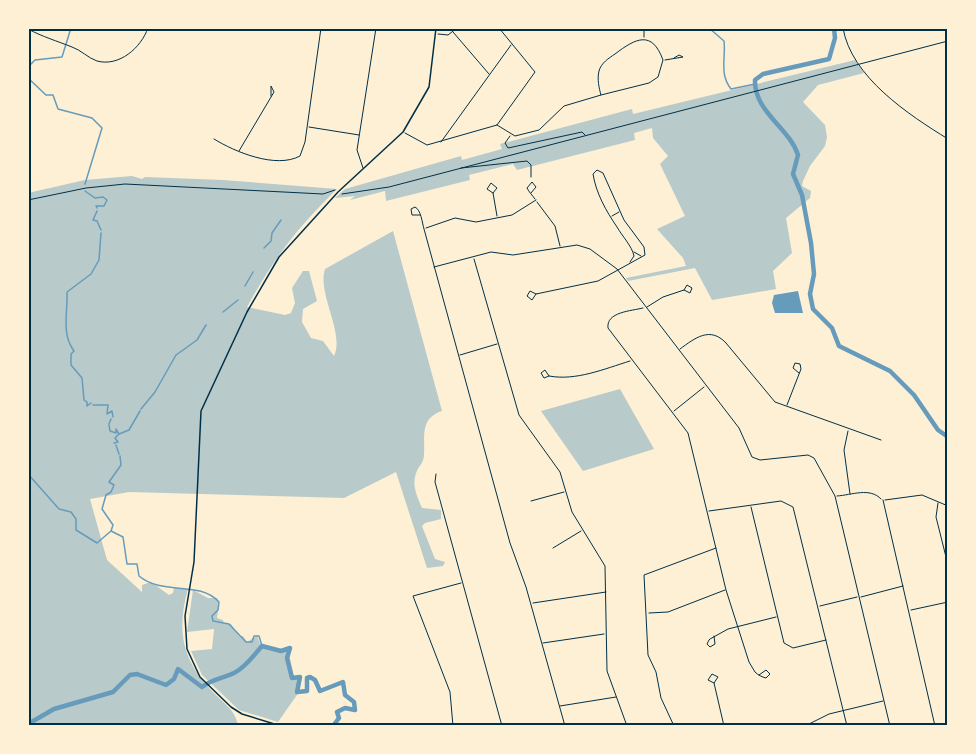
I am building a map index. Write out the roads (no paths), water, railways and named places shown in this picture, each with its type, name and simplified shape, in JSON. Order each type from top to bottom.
[{"type":"street","points":[[28,29],[63,45],[68,45],[96,61],[113,61],[136,48],[148,28]]},
{"type":"street","points":[[214,140],[238,153],[294,159],[302,153],[321,28]]},
{"type":"street","points":[[363,169],[357,153],[376,28]]},
{"type":"street","points":[[281,726],[240,713],[206,683],[192,662],[185,641],[186,608],[194,562],[199,422],[206,398],[247,312],[279,257],[332,198],[403,132],[429,87],[436,28]]},
{"type":"street","points":[[436,33],[448,35],[457,28]]},
{"type":"street","points":[[403,132],[423,144],[441,142],[497,125],[535,72],[499,28]]},
{"type":"street","points":[[644,28],[644,39]]},
{"type":"street","points":[[645,32],[649,29]]},
{"type":"street","points":[[453,32],[489,74]]},
{"type":"street","points":[[497,125],[511,135],[517,136],[539,130],[564,106],[653,81],[660,74],[663,60],[657,46],[644,39],[632,41],[602,65],[598,77],[601,95]]},
{"type":"street","points":[[441,142],[512,43]]},
{"type":"street","points":[[663,60],[674,58]]},
{"type":"street","points":[[238,153],[271,96]]},
{"type":"street","points":[[307,127],[359,135]]},
{"type":"street","points":[[536,294],[593,282],[643,256],[646,252],[645,247],[620,211],[603,174],[597,170],[593,178],[610,217],[633,251],[634,256],[630,262]]},
{"type":"street","points":[[531,193],[536,187],[531,182],[527,187],[531,193],[556,229],[560,248]]},
{"type":"street","points":[[493,193],[497,218]]},
{"type":"street","points":[[424,229],[455,218],[476,222],[518,213],[536,200]]},
{"type":"street","points":[[610,217],[620,211]]},
{"type":"street","points":[[420,215],[510,543],[531,604],[565,726]]},
{"type":"street","points":[[434,267],[494,252],[513,255],[576,245],[586,247],[617,269],[741,431],[752,457],[760,460],[811,455],[835,495],[890,726]]},
{"type":"street","points":[[633,251],[643,256]]},
{"type":"street","points":[[474,257],[519,415],[560,472],[572,512],[605,566],[607,671],[627,726]]},
{"type":"street","points":[[684,291],[661,298],[645,308],[613,316],[607,323],[609,330],[688,433],[726,590],[750,664],[759,675]]},
{"type":"street","points":[[678,351],[700,335],[719,337],[768,396],[786,407],[881,440]]},
{"type":"street","points":[[459,356],[497,344]]},
{"type":"street","points":[[549,375],[579,375],[632,360]]},
{"type":"street","points":[[786,407],[799,373]]},
{"type":"street","points":[[672,412],[706,386]]},
{"type":"street","points":[[848,429],[844,450],[850,494]]},
{"type":"street","points":[[436,474],[435,482],[502,726]]},
{"type":"street","points":[[531,501],[566,492]]},
{"type":"street","points":[[835,495],[870,492],[883,500],[915,495],[948,506]]},
{"type":"street","points":[[883,500],[934,726]]},
{"type":"street","points":[[707,511],[781,501],[794,507],[847,726]]},
{"type":"street","points":[[939,502],[936,517],[948,566]]},
{"type":"street","points":[[750,505],[782,640],[788,647],[826,640]]},
{"type":"street","points":[[553,548],[583,530]]},
{"type":"street","points":[[674,726],[648,655],[644,575],[716,548]]},
{"type":"street","points":[[453,726],[450,692],[413,596],[463,582]]},
{"type":"street","points":[[818,607],[903,586]]},
{"type":"street","points":[[647,614],[668,612],[726,590]]},
{"type":"street","points":[[531,604],[606,592]]},
{"type":"street","points":[[909,610],[948,602]]},
{"type":"street","points":[[714,636],[737,626],[776,617]]},
{"type":"street","points":[[541,643],[606,633]]},
{"type":"street","points":[[714,683],[724,726]]},
{"type":"street","points":[[558,706],[616,697]]},
{"type":"street","points":[[805,726],[822,716],[884,701]]},
{"type":"street","points":[[781,726],[786,725]]},
{"type":"water","points":[[798,291],[803,313],[775,313],[772,303],[774,295]]},
{"type":"waterway","points":[[28,67],[35,60],[62,57],[71,28]]},
{"type":"waterway","points":[[709,28],[724,41],[724,72],[731,89],[755,84]]},
{"type":"waterway","points":[[834,28],[835,38],[829,59],[763,74],[755,80],[760,101],[794,145],[798,155],[793,174],[802,195],[811,243],[814,274],[810,294],[813,309],[832,328],[839,346],[890,371],[914,395],[938,430],[948,437]]},
{"type":"waterway","points":[[28,78],[46,95],[53,95],[58,109],[92,118],[102,128],[85,184]]},
{"type":"waterway","points":[[85,191],[95,198],[103,197],[107,200],[104,206],[96,206],[97,208]]},
{"type":"waterway","points":[[97,211],[93,220],[97,221],[101,230]]},
{"type":"waterway","points":[[264,248],[271,241],[272,233],[281,220]]},
{"type":"waterway","points":[[91,403],[87,406],[84,400],[82,378],[71,365],[71,354],[74,351],[66,330],[67,292],[91,274],[99,260],[101,233]]},
{"type":"waterway","points":[[245,286],[253,272]]},
{"type":"waterway","points":[[223,312],[238,300]]},
{"type":"waterway","points":[[141,409],[155,392],[176,355],[197,340],[206,325]]},
{"type":"waterway","points":[[93,405],[108,405],[107,414],[112,411],[113,417]]},
{"type":"waterway","points":[[119,434],[129,430],[140,411]]},
{"type":"waterway","points":[[109,424],[111,419]]},
{"type":"waterway","points":[[109,425],[110,431],[116,433],[116,429],[119,434],[115,438],[118,442],[114,443]]},
{"type":"waterway","points":[[116,445],[119,454]]},
{"type":"waterway","points":[[120,456],[121,465],[109,482],[114,485],[111,492],[106,495],[102,509],[113,525],[111,531],[123,537],[127,564],[137,564],[139,576],[149,582],[201,591],[211,595],[219,602],[218,610],[212,616],[213,621],[229,624],[246,642],[252,642],[254,636],[259,636],[262,646]]},
{"type":"waterway","points":[[28,474],[59,509],[71,512],[76,519],[76,530],[97,543],[111,531]]},
{"type":"waterway","points":[[28,724],[54,709],[113,692],[130,675],[137,674],[166,685],[174,679],[178,669],[202,687],[238,671],[262,646],[281,651],[290,648],[287,658],[292,678],[300,677],[297,692],[307,691],[307,678],[310,677],[315,680],[320,691],[343,682],[345,695],[354,702],[355,710],[345,708],[337,712],[339,718],[333,726]]}]
